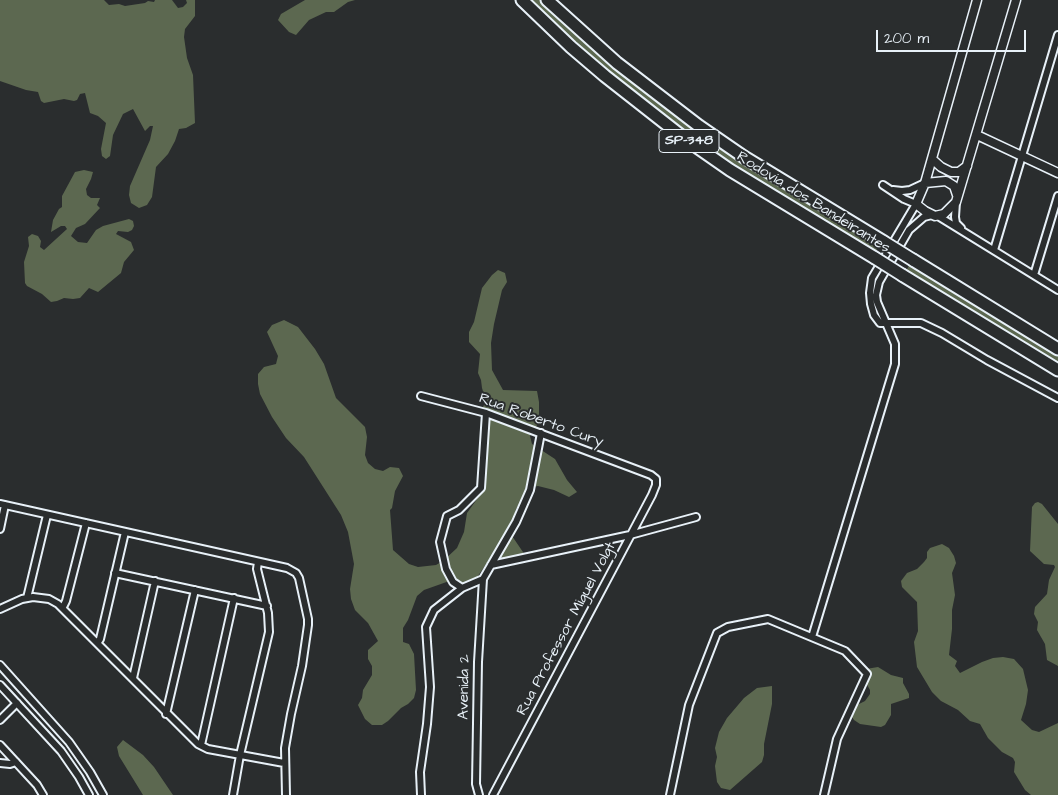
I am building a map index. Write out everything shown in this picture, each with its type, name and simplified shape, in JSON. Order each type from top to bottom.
[{"type":"highway","name":"Rodovia dos Bandeirantes","points":[[522,0],[571,47],[605,76],[684,138],[730,170],[1058,370]]},
{"type":"highway","name":"Rodovia dos Bandeirantes","points":[[547,0],[617,64],[699,126],[744,157],[1058,349]]},
{"type":"street","points":[[977,0],[925,183],[916,204],[872,278],[870,293],[872,310],[880,323],[921,323],[942,332],[987,360],[1058,398]]},
{"type":"street","points":[[812,637],[895,364],[895,344],[877,302],[877,289],[881,276],[909,230],[924,217],[935,216],[947,211],[956,198],[977,135],[1016,0]]},
{"type":"street","points":[[994,250],[1058,34]]},
{"type":"street","points":[[977,135],[1058,173]]},
{"type":"street","points":[[932,159],[941,167],[951,172],[959,172],[967,165]]},
{"type":"street","points":[[891,190],[902,192],[925,183],[946,181],[954,186],[956,223],[965,232]]},
{"type":"street","points":[[883,185],[904,199],[965,232],[1058,290]]},
{"type":"street","points":[[1034,275],[1058,196]]},
{"type":"street","name":"Rua Roberto Cury","points":[[421,396],[486,413],[651,475]]},
{"type":"street","points":[[462,588],[453,582],[446,569],[440,542],[447,516],[459,510],[481,488],[486,413]]},
{"type":"street","points":[[421,795],[420,772],[430,687],[426,628],[434,610],[462,588],[482,579],[516,522],[530,490],[540,433]]},
{"type":"street","name":"Rua Professor Miguel Volgt","points":[[493,795],[656,485],[656,479],[651,475]]},
{"type":"street","points":[[0,529],[2,505],[288,568],[296,573],[299,578],[308,618],[302,666],[284,748],[286,795]]},
{"type":"street","points":[[27,598],[47,515]]},
{"type":"street","points":[[490,565],[630,535],[696,517]]},
{"type":"street","points":[[63,607],[86,523]]},
{"type":"street","points":[[98,642],[125,532]]},
{"type":"street","points":[[233,795],[240,755],[268,638],[269,620],[257,569],[258,562]]},
{"type":"street","points":[[115,573],[267,606]]},
{"type":"street","name":"Avenida 2","points":[[479,795],[476,784],[478,662],[482,579]]},
{"type":"street","points":[[133,678],[155,581]]},
{"type":"street","points":[[166,714],[195,590]]},
{"type":"street","points":[[0,614],[3,608],[27,598],[49,599],[63,607],[166,714],[200,746],[284,763]]},
{"type":"street","points":[[200,746],[234,598]]},
{"type":"street","points":[[670,795],[689,705],[717,633],[728,627],[768,619],[845,651],[868,674],[837,739],[824,795]]},
{"type":"street","points":[[0,665],[70,742],[90,772],[102,795]]},
{"type":"street","points":[[0,685],[64,755],[89,795]]},
{"type":"street","points":[[0,720],[17,703]]},
{"type":"street","points":[[0,745],[43,795]]},
{"type":"street","points":[[0,763],[10,764],[16,762]]},
{"type":"green space","points":[[0,0],[104,0],[109,5],[119,4],[125,6],[148,1],[154,2],[155,0],[172,0],[178,8],[183,7],[187,3],[186,0],[195,0],[195,16],[185,29],[184,37],[187,58],[193,75],[195,123],[186,128],[179,129],[168,154],[156,167],[152,197],[147,205],[139,208],[131,203],[129,195],[130,186],[150,140],[153,126],[150,126],[145,131],[133,109],[123,114],[113,135],[110,156],[106,159],[102,156],[101,149],[106,123],[98,116],[90,113],[85,93],[80,94],[77,100],[74,101],[64,99],[44,103],[41,101],[38,92],[0,81]]},
{"type":"green space","points":[[305,0],[355,0],[348,2],[334,12],[326,12],[309,20],[296,35],[289,32],[278,20],[281,14]]},
{"type":"green space","points":[[528,0],[540,0],[612,66],[698,131],[879,246],[875,252],[748,175],[681,130],[588,56]]},
{"type":"green space","points":[[84,170],[93,172],[86,189],[87,195],[91,198],[100,198],[97,205],[100,208],[85,224],[76,228],[71,236],[78,242],[87,243],[96,230],[103,226],[129,219],[133,221],[134,226],[132,230],[128,232],[118,231],[116,234],[131,242],[134,250],[124,262],[121,273],[98,292],[89,288],[80,298],[64,298],[51,302],[25,283],[24,262],[29,246],[28,237],[32,234],[38,236],[41,241],[40,247],[44,250],[67,229],[65,226],[61,226],[51,232],[53,220],[62,207],[62,196],[75,172]]},
{"type":"green space","points":[[910,264],[1058,354],[1058,364],[906,271]]},
{"type":"green space","points":[[498,270],[505,273],[507,282],[502,290],[494,324],[491,343],[492,370],[503,390],[537,391],[539,422],[530,436],[532,444],[555,459],[567,480],[577,492],[569,497],[554,490],[538,486],[528,488],[526,495],[516,509],[510,533],[525,555],[508,559],[497,557],[489,560],[473,583],[465,588],[458,585],[455,579],[424,590],[417,596],[403,628],[403,642],[409,644],[414,654],[416,690],[414,698],[382,725],[372,725],[365,719],[358,705],[362,698],[363,690],[372,675],[368,650],[378,641],[368,623],[355,610],[351,599],[350,589],[354,564],[348,532],[341,515],[304,457],[286,438],[260,394],[258,374],[264,367],[276,364],[278,356],[267,332],[272,325],[284,320],[298,327],[315,349],[324,364],[336,398],[365,427],[367,437],[365,455],[368,463],[375,469],[383,471],[390,467],[399,468],[403,476],[395,491],[390,510],[393,550],[409,564],[418,567],[436,565],[457,548],[464,532],[467,513],[485,488],[483,478],[486,471],[486,443],[483,407],[486,401],[478,373],[480,354],[469,342],[469,332],[474,322],[482,288]]},
{"type":"green space","points":[[1038,502],[1042,504],[1058,524],[1058,666],[1047,660],[1045,644],[1037,630],[1038,622],[1034,614],[1035,607],[1047,594],[1049,580],[1055,567],[1054,565],[1044,564],[1030,551],[1032,507]]},
{"type":"green space","points":[[942,544],[949,548],[956,563],[952,573],[955,595],[949,655],[957,661],[955,666],[960,673],[982,662],[1003,657],[1014,659],[1023,669],[1028,690],[1021,720],[1032,730],[1039,732],[1058,723],[1058,795],[1031,795],[1025,790],[1014,772],[1015,762],[1013,758],[1002,752],[988,738],[980,724],[970,721],[958,710],[941,701],[932,692],[917,667],[914,642],[918,631],[917,602],[902,587],[901,581],[907,573],[917,569],[924,562],[930,548]]},
{"type":"green space","points":[[878,667],[891,675],[903,678],[903,683],[909,694],[909,698],[891,704],[891,715],[885,725],[881,727],[860,724],[850,714],[853,707],[865,701],[870,694],[866,683],[866,669]]},
{"type":"green space","points":[[772,686],[772,704],[762,762],[730,790],[721,788],[717,782],[715,766],[717,757],[715,748],[719,732],[727,718],[744,698],[757,688]]},
{"type":"green space","points":[[123,740],[143,755],[154,767],[173,795],[143,795],[119,756],[117,747]]}]
